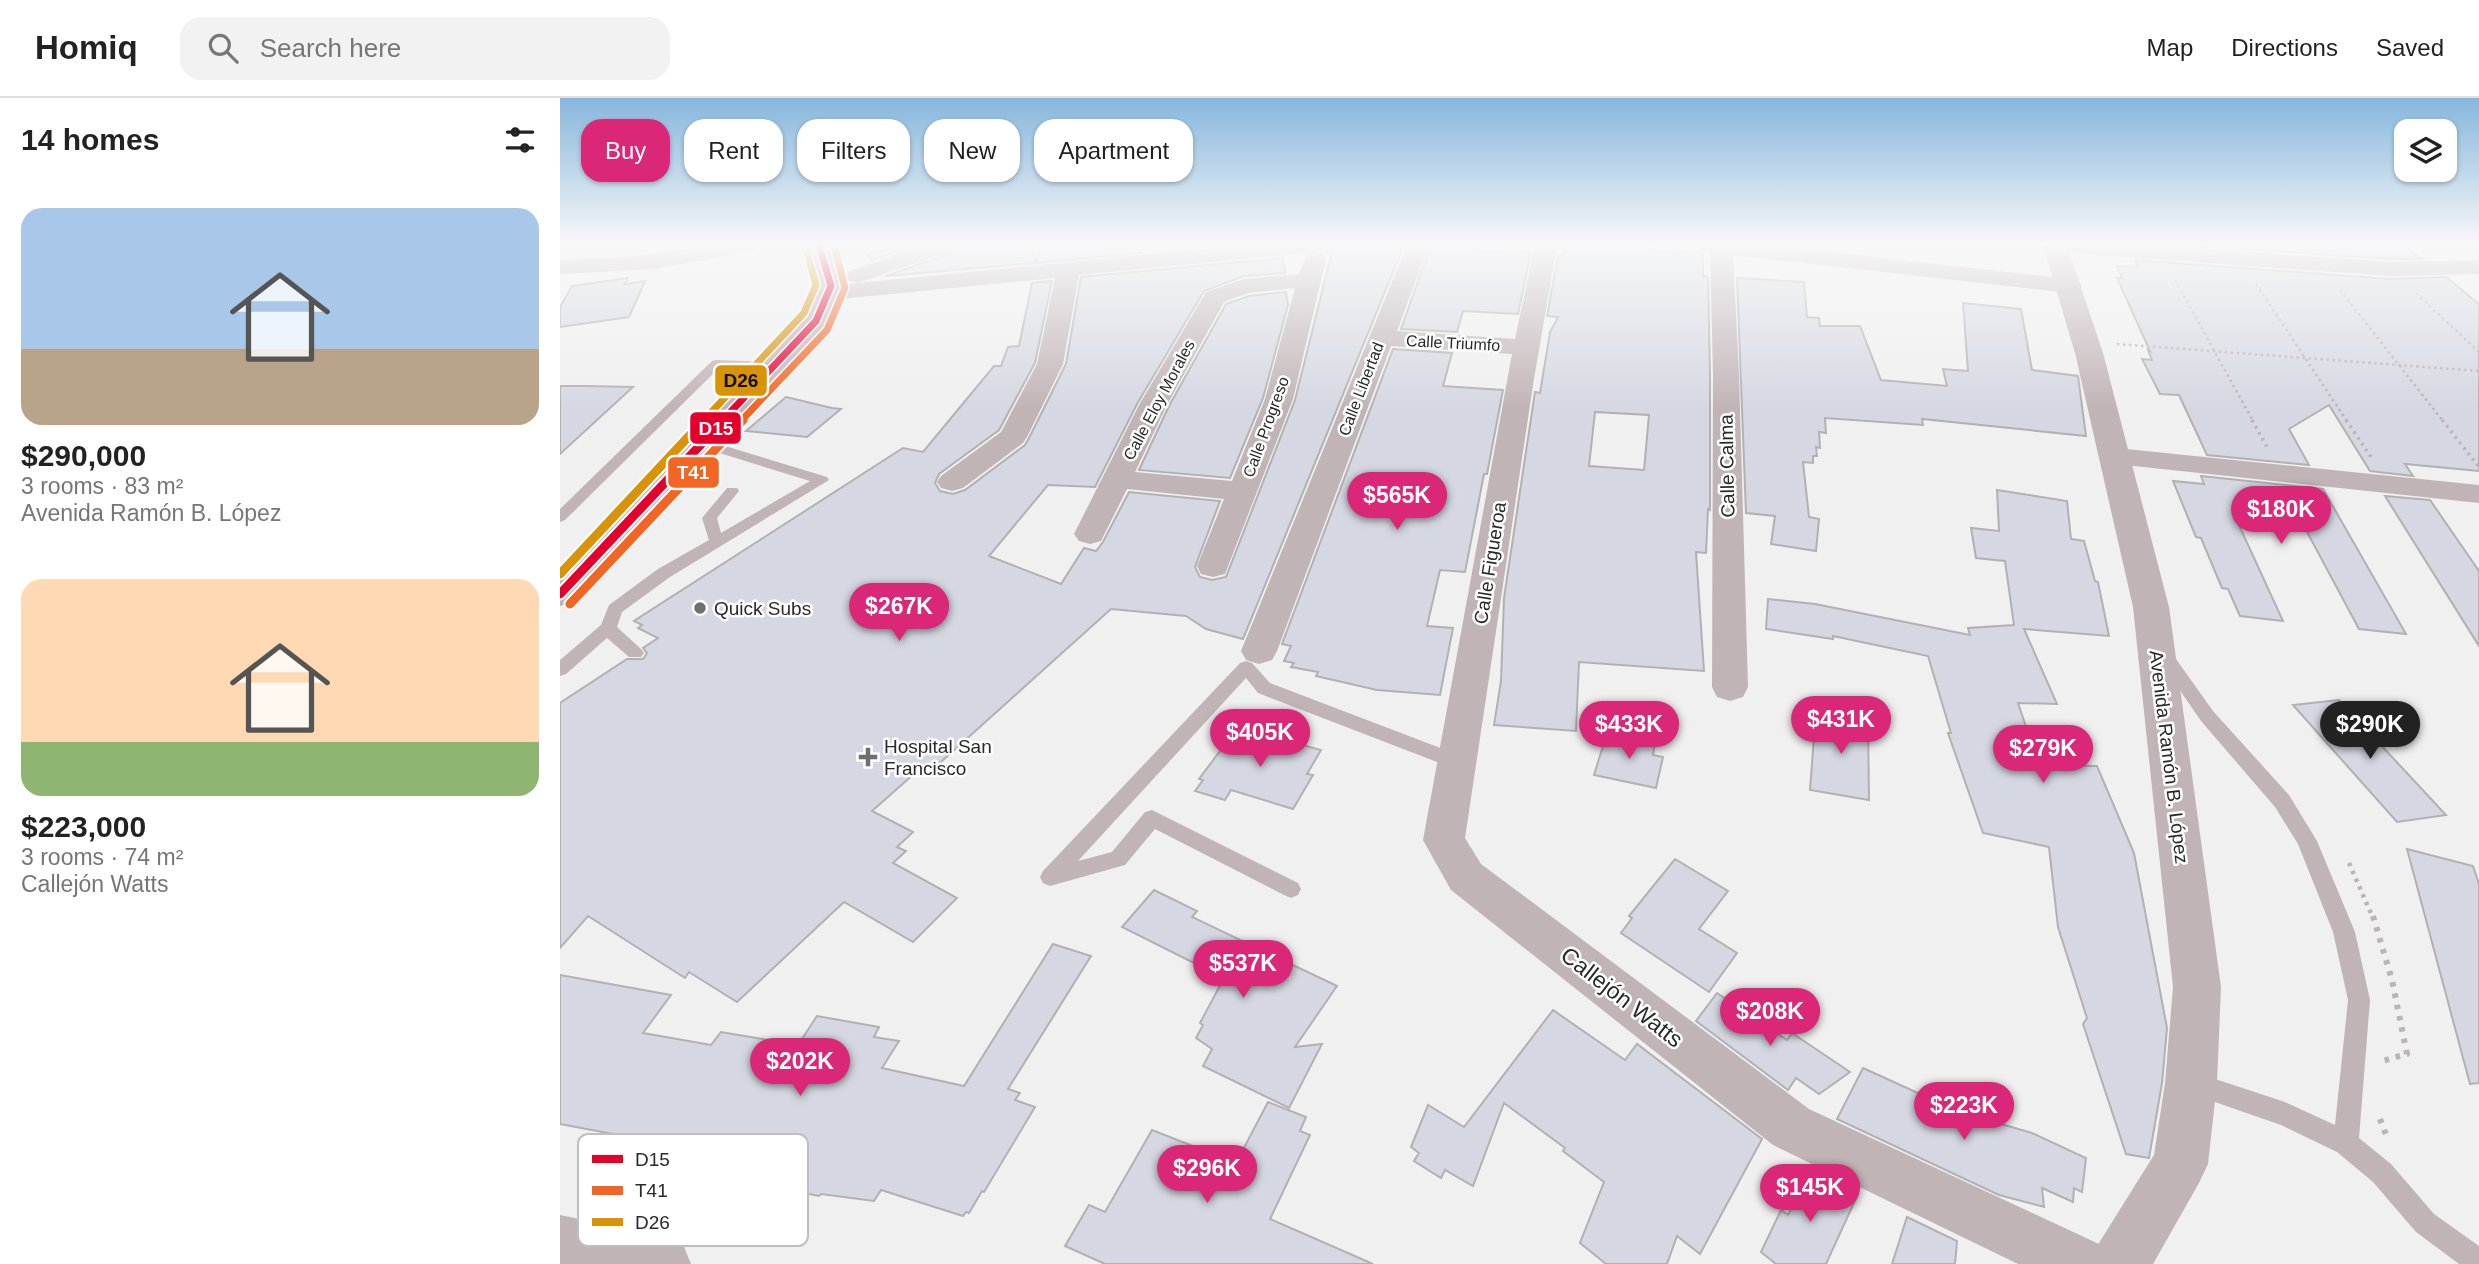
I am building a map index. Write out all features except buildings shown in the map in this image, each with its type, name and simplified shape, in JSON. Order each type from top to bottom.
[{"type":"street","points":[[560,594],[816,321],[825,299]]},
{"type":"street","points":[[952,482],[1013,437],[1050,364],[1062,299]]},
{"type":"street","name":"Calle Eloy Morales","points":[[1090,534],[1153,405],[1214,299]]},
{"type":"street","name":"Calle Progreso","points":[[1213,566],[1279,399],[1305,299]]},
{"type":"street","name":"Calle Libertad","points":[[1259,651],[1396,299]]},
{"type":"street","name":"Calle Figueroa","points":[[1466,877],[1444,840],[1535,299]]},
{"type":"street","name":"Calle Calma","points":[[1720,299],[1726,373],[1730,687]]},
{"type":"street","name":"Avenida Ramón B. López","points":[[2074,299],[2116,457],[2151,607],[2197,987],[2191,1083],[2180,1164],[2120,1264]]},
{"type":"street","name":"Calle Triumfo","points":[[1380,338],[1526,347]]},
{"type":"street","points":[[2116,457],[2479,494]]},
{"type":"street","name":"Calle Eloy Morales","points":[[1119,479],[1242,491]]},
{"type":"street","name":"Callejón Watts","points":[[1466,877],[1791,1127],[2079,1264]]},
{"type":"street","points":[[560,1242],[578,1246]]},
{"type":"street","points":[[579,1246],[663,1264]]},
{"type":"lane","points":[[560,517],[716,364],[775,366]]},
{"type":"lane","points":[[560,670],[608,628],[615,609],[664,573],[822,480],[702,443]]},
{"type":"lane","points":[[717,542],[709,518],[732,491]]},
{"type":"lane","points":[[608,628],[616,639],[635,653]]},
{"type":"lane","points":[[2155,642],[2207,716],[2281,802],[2307,841],[2344,932],[2358,1000],[2346,1143]]},
{"type":"lane","points":[[1291,889],[1152,818],[1118,859],[1050,877],[1246,667],[1264,688],[1457,762]]},
{"type":"lane","points":[[2191,1083],[2285,1114],[2346,1143],[2382,1172],[2425,1223],[2479,1262]]},
{"type":"path","points":[[2186,299],[2283,475]]},
{"type":"path","points":[[2266,299],[2390,486]]},
{"type":"path","points":[[2348,299],[2479,467]]},
{"type":"path","points":[[2423,299],[2479,352]]},
{"type":"path","points":[[2109,343],[2479,371]]},
{"type":"path","points":[[2343,852],[2359,882],[2388,957],[2407,1054],[2375,1063]]},
{"type":"path","points":[[2376,1106],[2389,1142]]},
{"type":"transit line","name":"D26","points":[[560,574],[804,313],[810,299]]},
{"type":"transit line","name":"D15","points":[[560,594],[816,321],[825,299]]},
{"type":"transit line","name":"T41","points":[[570,604],[827,330],[840,299]]},
{"type":"place","name":"Quick Subs","points":[[700,608]]},
{"type":"place","name":"Hospital San Francisco","points":[[868,757]]}]
